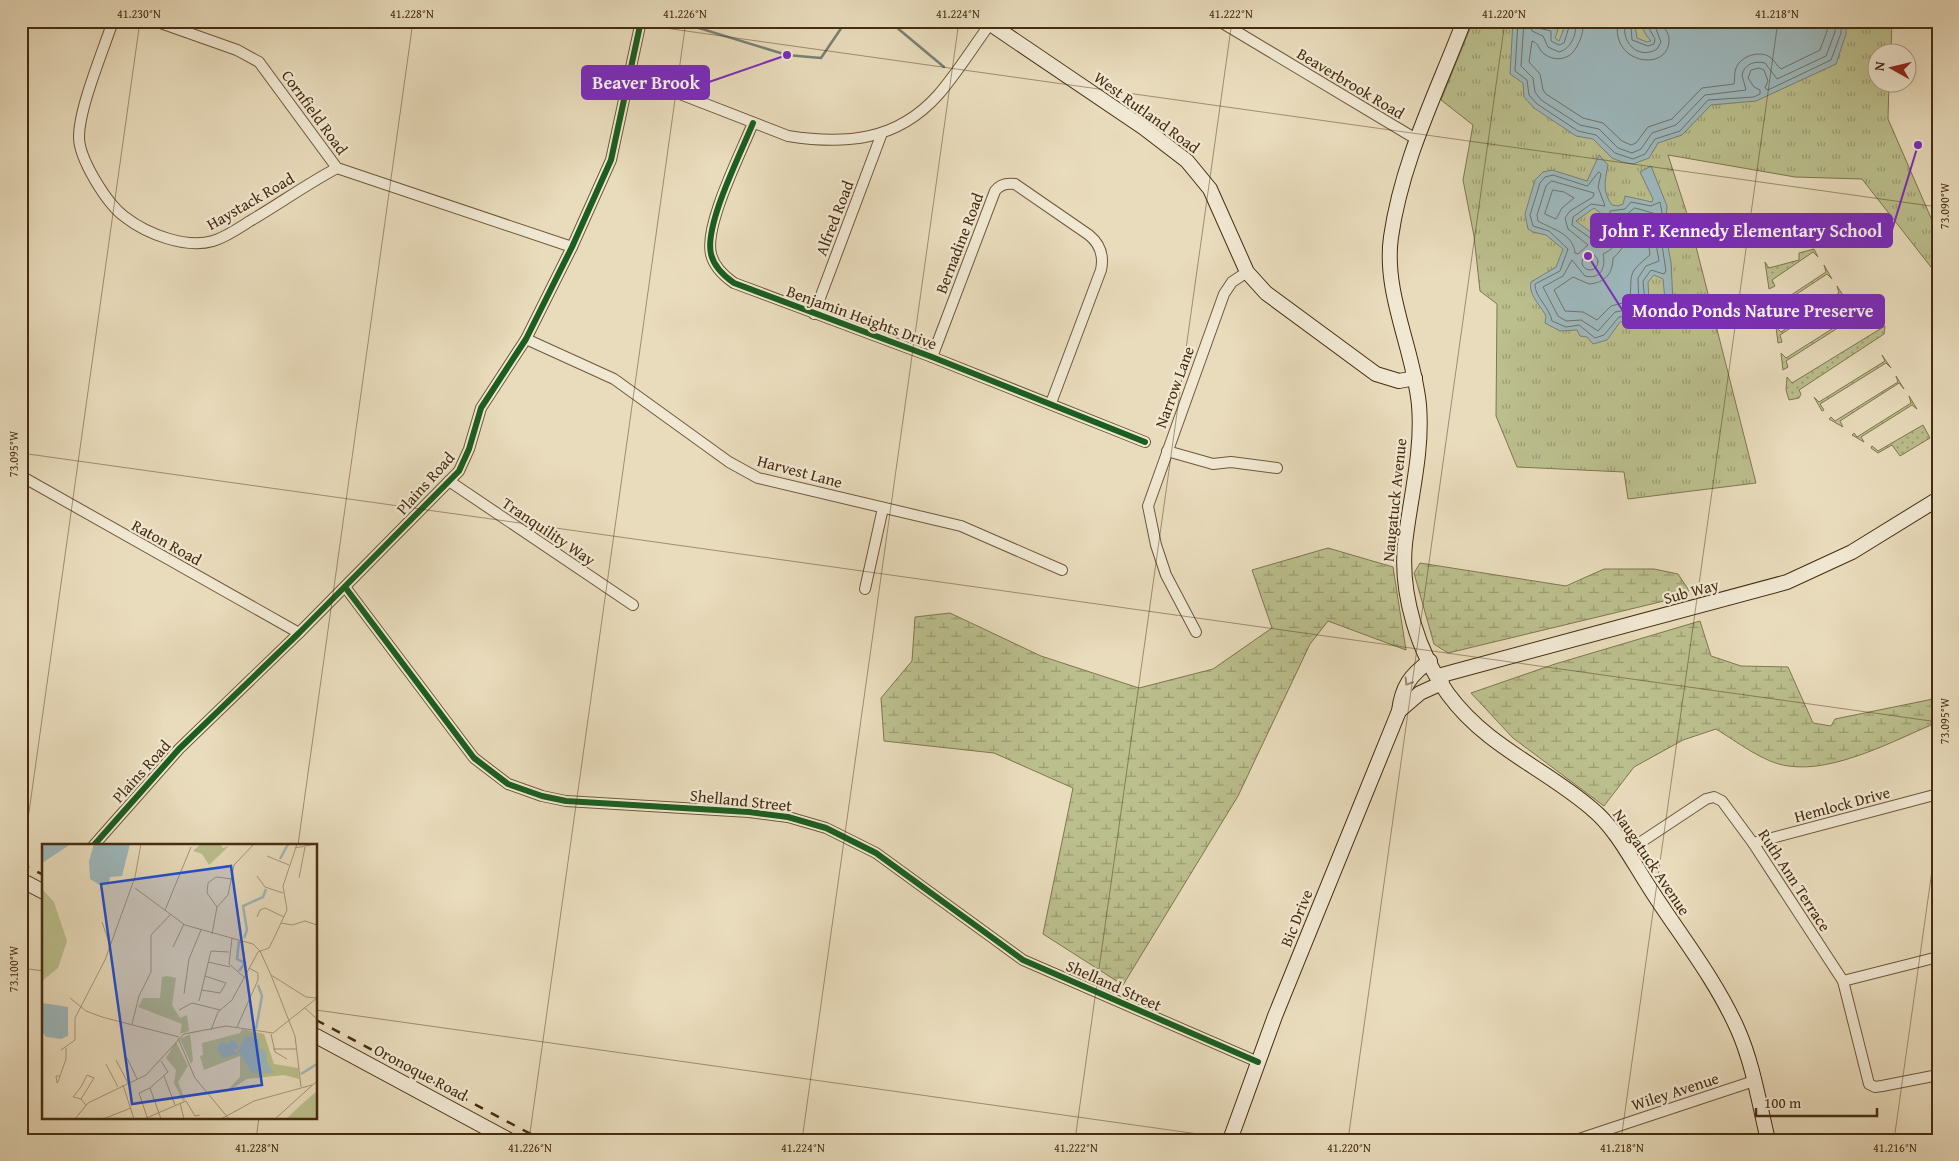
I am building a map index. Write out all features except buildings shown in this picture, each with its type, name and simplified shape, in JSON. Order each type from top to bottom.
[{"type":"main road","name":"Naugatuck Avenue","points":[[1464,21],[1416,139],[1398,199],[1390,256],[1396,301],[1415,378],[1419,405],[1419,444],[1405,544],[1404,568],[1408,600],[1430,661],[1440,680],[1467,715],[1495,742],[1599,815],[1626,852],[1723,1002],[1745,1047],[1768,1140]]},
{"type":"main road","name":"West Rutland Road","points":[[988,22],[1144,128],[1187,161],[1210,190],[1247,272],[1266,293],[1370,370],[1395,381],[1415,378]]},
{"type":"main road","name":"Sub Way","points":[[1440,680],[1787,582],[1852,552],[1938,498]]},
{"type":"main road","name":"Bic Drive","points":[[1230,1140],[1258,1062],[1399,711],[1400,697],[1409,678],[1430,661]]},
{"type":"main road","name":"Bic Drive","points":[[1399,711],[1420,693],[1440,680]]},
{"type":"main road","points":[[21,880],[42,891]]},
{"type":"main road","name":"Oronoque Road","points":[[318,1037],[509,1140]]},
{"type":"street","name":"Haystack Road","points":[[113,21],[82,115],[79,139],[84,162],[124,217],[138,226],[175,240],[189,244],[204,244],[233,232],[337,168]]},
{"type":"street","name":"Cornfield Road","points":[[155,21],[237,50],[259,62],[337,168],[572,247]]},
{"type":"street","name":"Plains Road","points":[[95,844],[179,749],[299,633],[449,481],[465,460],[481,408],[526,340],[572,247],[611,160],[641,21]]},
{"type":"street","name":"Beaverbrook Road","points":[[1219,21],[1416,139]]},
{"type":"street","points":[[631,74],[788,136],[813,140],[857,140],[882,133],[904,123],[938,95],[988,22]]},
{"type":"street","name":"Benjamin Heights Drive","points":[[753,123],[714,219],[711,231],[711,254],[720,270],[734,284],[1052,404],[1145,442]]},
{"type":"street","name":"Alfred Road","points":[[814,314],[882,133]]},
{"type":"street","name":"Bernadine Road","points":[[932,358],[995,191],[1004,184],[1015,184],[1089,235],[1097,242],[1101,253],[1101,270],[1052,404]]},
{"type":"street","name":"Narrow Lane","points":[[1196,632],[1166,575],[1156,545],[1148,506],[1224,294],[1232,282],[1247,272]]},
{"type":"street","name":"Harvest Lane","points":[[526,340],[614,379],[729,462],[753,475],[961,526],[1062,570]]},
{"type":"street","points":[[1167,451],[1212,464],[1231,462],[1277,468]]},
{"type":"street","name":"Raton Road","points":[[21,476],[299,633]]},
{"type":"street","name":"Tranquility Way","points":[[449,481],[633,605]]},
{"type":"street","points":[[865,589],[883,508]]},
{"type":"street","name":"Shelland Street","points":[[344,586],[462,745],[490,772],[508,784],[542,796],[566,800],[756,813],[788,817],[826,828],[876,853],[1023,960],[1258,1062]]},
{"type":"street","name":"Hemlock Drive","points":[[1753,843],[1938,794]]},
{"type":"street","name":"Ruth Ann Terrace","points":[[1626,852],[1711,798],[1725,803],[1843,981],[1867,1079],[1872,1086],[1882,1086],[1938,1075]]},
{"type":"street","points":[[1843,981],[1938,957]]},
{"type":"street","name":"Wiley Avenue","points":[[1576,1140],[1754,1080]]},
{"type":"green space","points":[[1473,21],[1892,21],[1891,42],[1866,42],[1866,92],[1889,92],[1888,119],[1938,234],[1938,276],[1862,179],[1795,177],[1668,155],[1690,223],[1756,483],[1628,499],[1624,472],[1517,467],[1496,416],[1497,304],[1480,291],[1474,236],[1463,180],[1473,125],[1441,100]]},
{"type":"green space","points":[[1814,249],[1818,257],[1813,252],[1772,280],[1775,286],[1769,289],[1765,262],[1769,268],[1799,260],[1799,253]]},
{"type":"green space","points":[[1824,265],[1832,279],[1827,274],[1774,309],[1777,315],[1774,317],[1771,300],[1776,305],[1826,272]]},
{"type":"green space","points":[[1837,286],[1846,300],[1841,295],[1780,335],[1782,342],[1778,343],[1776,327],[1781,332],[1839,293]]},
{"type":"green space","points":[[1851,308],[1860,322],[1855,317],[1786,361],[1788,367],[1783,370],[1781,353],[1786,358],[1854,315]]},
{"type":"green space","points":[[1885,326],[1884,334],[1799,390],[1801,394],[1799,398],[1789,400],[1786,390],[1787,377],[1792,383]]},
{"type":"green space","points":[[1882,355],[1891,368],[1886,363],[1820,404],[1824,410],[1822,411],[1814,397],[1819,402],[1885,361]]},
{"type":"green space","points":[[1896,376],[1904,389],[1899,383],[1840,421],[1843,427],[1829,419],[1831,417],[1835,421],[1898,382]]},
{"type":"green space","points":[[1909,396],[1917,409],[1912,405],[1861,437],[1864,442],[1852,435],[1854,433],[1857,437],[1911,403]]},
{"type":"green space","points":[[1923,425],[1930,438],[1900,456],[1892,445],[1878,453],[1871,448],[1872,446],[1878,451]]},
{"type":"green space","points":[[1328,548],[1393,567],[1406,650],[1328,621],[1310,644],[1238,796],[1123,985],[1043,934],[1073,788],[994,753],[884,741],[881,698],[912,661],[915,617],[950,613],[1041,656],[1139,688],[1213,669],[1272,628],[1252,570]]},
{"type":"green space","points":[[1420,563],[1566,586],[1604,569],[1654,569],[1678,574],[1688,589],[1689,595],[1448,653],[1434,644],[1414,573]]},
{"type":"green space","points":[[1700,621],[1711,656],[1741,666],[1788,667],[1813,723],[1831,726],[1835,719],[1938,698],[1938,722],[1884,746],[1845,760],[1806,767],[1788,766],[1769,761],[1716,729],[1683,740],[1634,767],[1604,806],[1513,738],[1471,693],[1555,664]]},
{"type":"water","points":[[1513,21],[1541,21],[1540,24],[1553,26],[1558,30],[1555,38],[1559,41],[1565,26],[1559,21],[1846,21],[1846,34],[1836,64],[1756,101],[1711,105],[1682,135],[1658,143],[1649,158],[1633,164],[1612,158],[1593,139],[1576,136],[1534,108],[1524,97],[1523,83],[1510,74]],"holes":[[[1641,25],[1651,41],[1647,42],[1637,38],[1635,26]]]},
{"type":"water","points":[[1599,155],[1608,165],[1605,181],[1607,195],[1612,205],[1618,206],[1623,204],[1625,196],[1652,202],[1653,199],[1640,172],[1651,166],[1667,206],[1665,232],[1671,262],[1673,302],[1653,321],[1634,320],[1620,322],[1607,340],[1593,344],[1587,337],[1580,336],[1577,330],[1560,331],[1545,323],[1546,316],[1531,291],[1531,282],[1556,267],[1563,249],[1546,235],[1528,229],[1525,214],[1535,180],[1543,172],[1552,170],[1587,181]],"holes":[[[1594,208],[1614,224],[1604,242],[1576,221]],[[1654,275],[1663,279],[1665,300],[1657,307],[1649,302],[1648,282]]]},
{"type":"waterway","points":[[676,21],[787,55],[821,58],[846,21]]},
{"type":"waterway","points":[[889,21],[944,67]]},
{"type":"railway","points":[[21,864],[42,874]]},
{"type":"railway","points":[[318,1021],[542,1140]]},
{"type":"cycle path","points":[[95,844],[179,749],[299,633],[459,471],[469,449],[481,408],[526,339],[572,247],[611,160],[641,21]]},
{"type":"cycle path","points":[[753,123],[718,208],[710,241],[712,259],[720,271],[734,283],[932,357],[1145,442]]},
{"type":"cycle path","points":[[345,587],[474,758],[508,784],[542,796],[566,801],[749,812],[788,817],[826,828],[876,853],[1023,960],[1258,1062]]},
{"type":"place","name":"Beaver Brook","points":[[787,55]]},
{"type":"place","name":"John F. Kennedy Elementary School","points":[[1918,145]]},
{"type":"place","name":"Mondo Ponds Nature Preserve","points":[[1588,256]]}]
